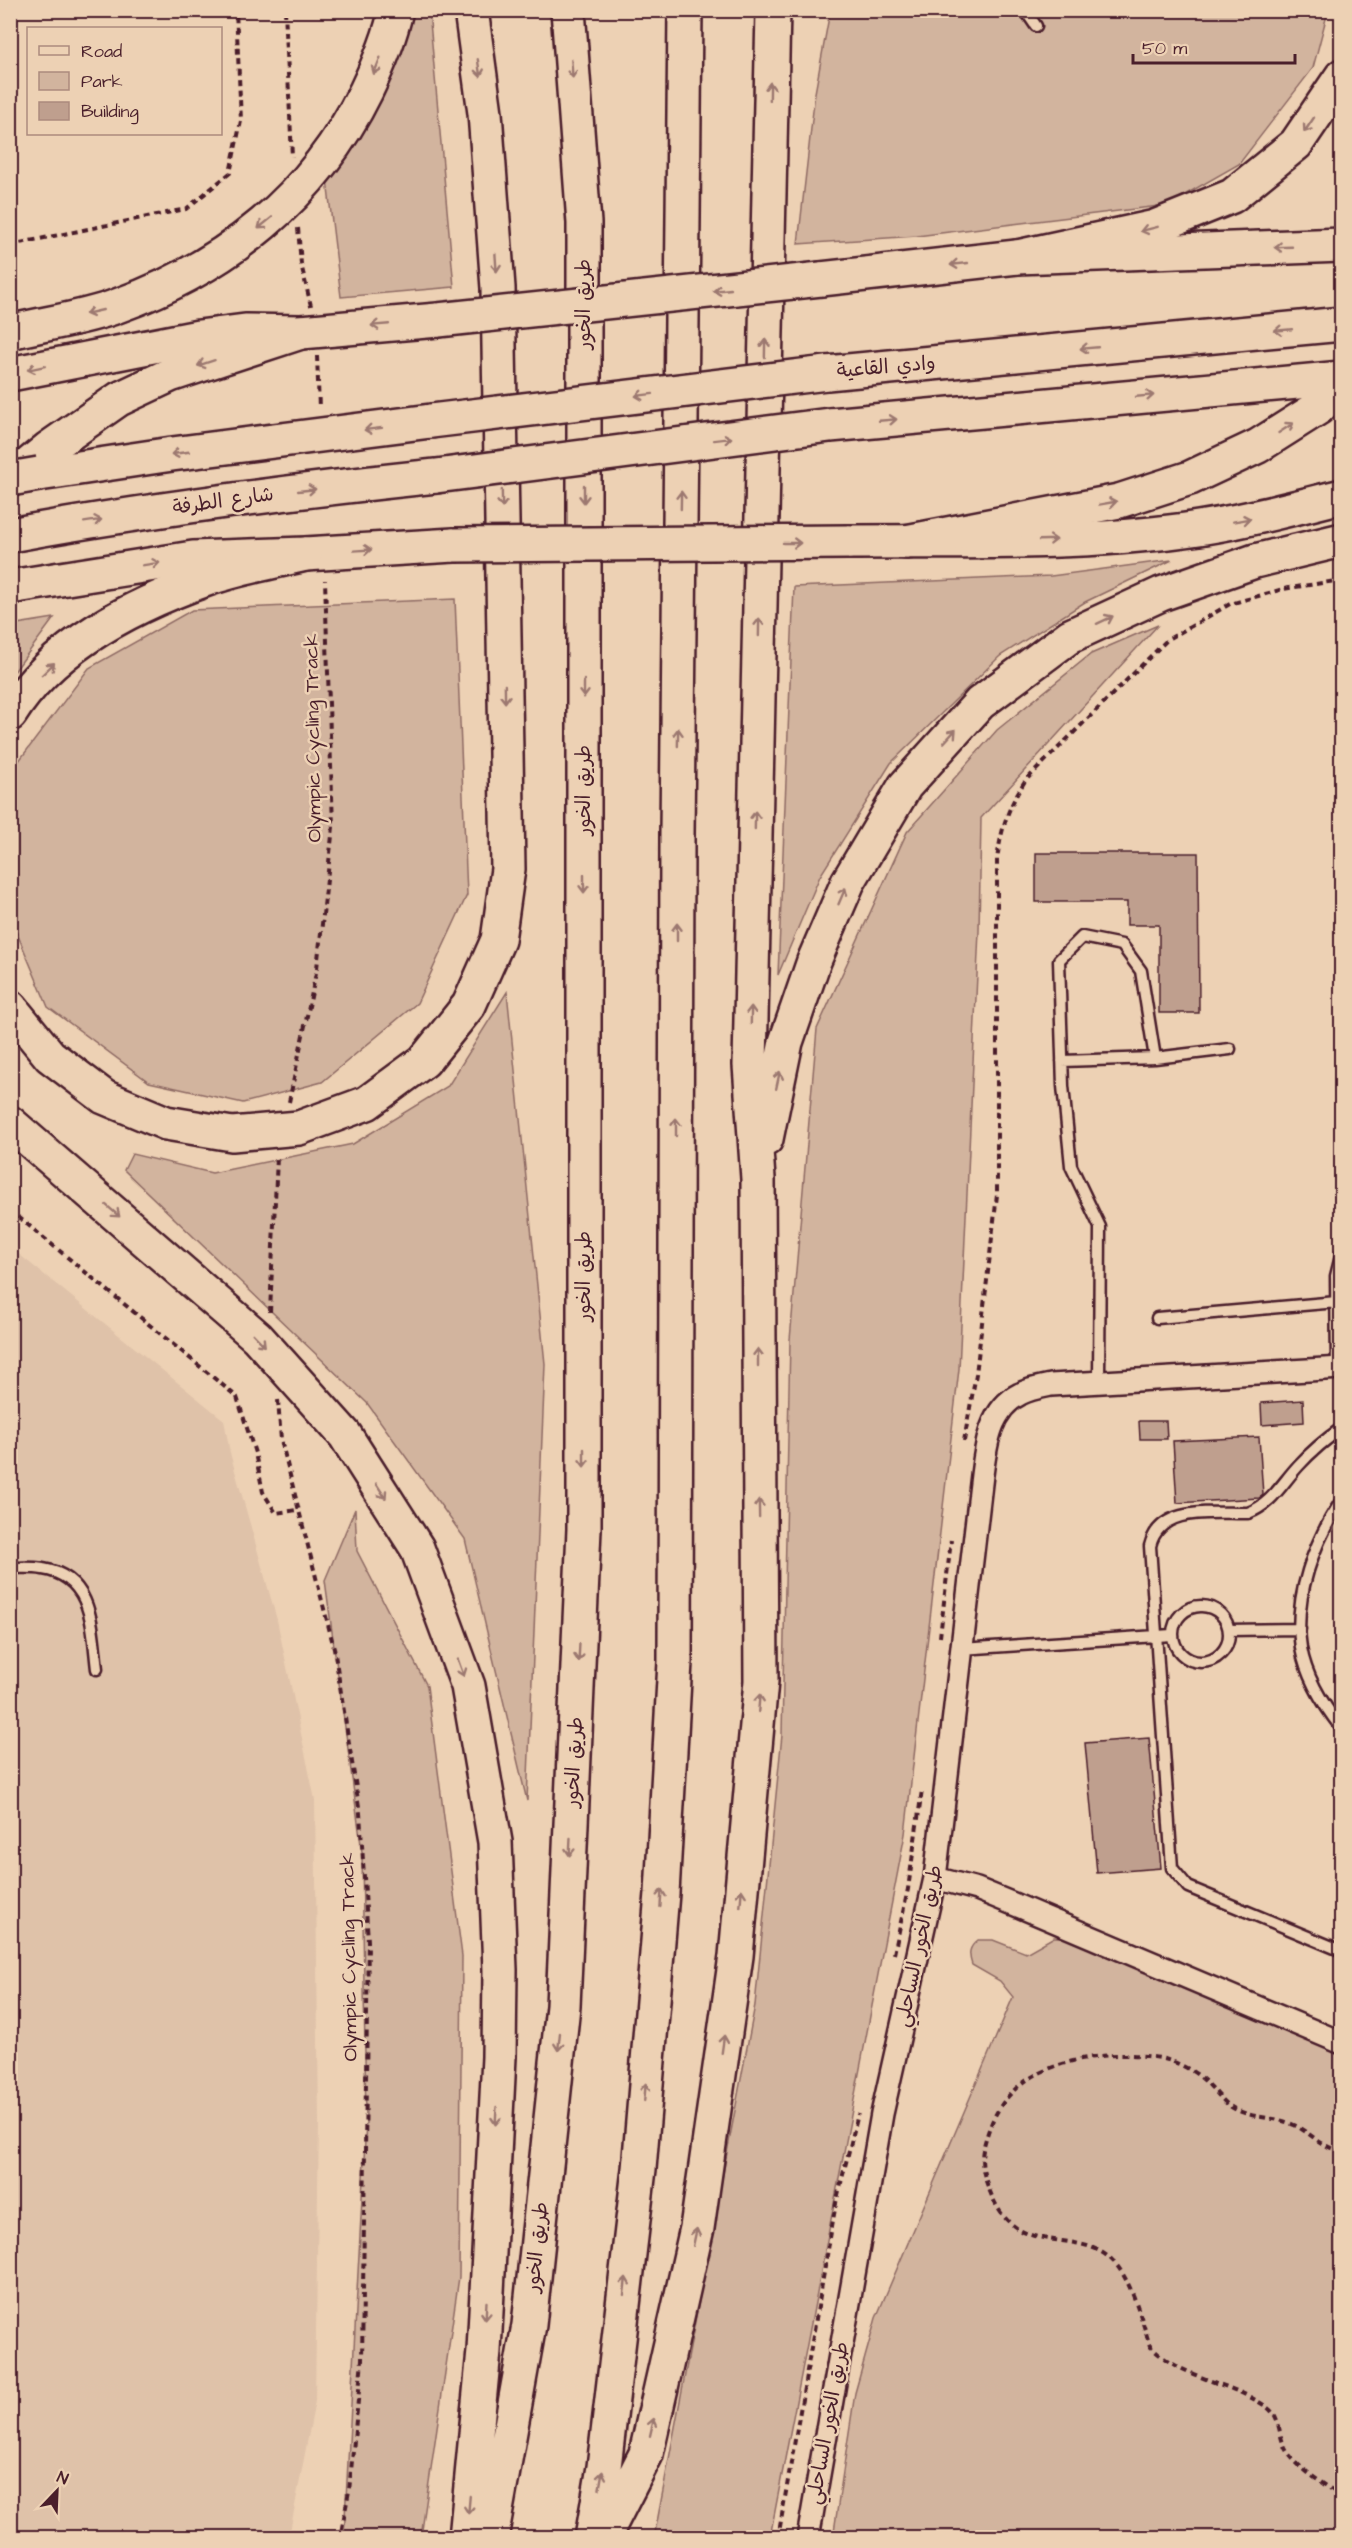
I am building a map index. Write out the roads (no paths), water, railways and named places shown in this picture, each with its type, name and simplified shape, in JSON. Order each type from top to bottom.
[{"type":"main road","points":[[10,332],[115,307],[174,283],[230,251],[279,211],[322,163],[353,117],[378,68],[396,10]]},
{"type":"main road","points":[[10,1007],[50,1056],[104,1097],[166,1124],[232,1134],[299,1128],[367,1102],[424,1061],[469,1005],[498,940],[508,869],[498,288],[485,113],[471,10]]},
{"type":"main road","name":"طريق الخور","points":[[491,2538],[529,2325],[563,2006],[584,1529],[584,224],[568,10]]},
{"type":"main road","points":[[592,2538],[604,2467],[639,2169],[662,1893],[675,1662],[677,835],[685,10]]},
{"type":"main road","points":[[603,2538],[646,2454],[697,2228],[736,1956],[761,1681],[758,1179],[750,1065],[773,10]]},
{"type":"main road","points":[[771,57],[785,10]]},
{"type":"main road","points":[[1017,257],[1155,227],[1232,196],[1296,144],[1341,76]]},
{"type":"main road","points":[[10,374],[199,337],[245,331],[438,320],[1017,257],[1341,245]]},
{"type":"main road","name":"وادي القاعية","points":[[20,478],[431,421],[827,373],[1341,324]]},
{"type":"main road","points":[[20,478],[49,448],[119,399],[170,375],[309,329]]},
{"type":"main road","name":"شارع الطرفة","points":[[23,533],[280,493],[436,476],[830,425],[1341,378]]},
{"type":"main road","points":[[906,542],[1119,501],[1190,478],[1258,446],[1318,408],[1341,385]]},
{"type":"main road","points":[[10,714],[23,693],[70,647],[137,608],[208,578],[454,545],[906,542],[1111,538],[1261,517],[1341,496]]},
{"type":"main road","points":[[758,1179],[786,1042],[814,961],[848,882],[905,786],[957,728],[980,703],[1070,636],[1161,594],[1255,561],[1341,540]]},
{"type":"main road","points":[[10,587],[193,558],[315,562]]},
{"type":"main road","points":[[10,1107],[69,1172]]},
{"type":"main road","points":[[10,1123],[257,1337],[345,1435],[417,1548],[468,1686],[495,1842],[500,1970],[499,2057],[484,2351],[466,2538]]},
{"type":"street","name":"طريق الخور الساحلي","points":[[808,2538],[882,2114],[936,1878],[986,1444],[993,1422],[1005,1404],[1013,1398],[1021,1393],[1051,1384],[1339,1368]]},
{"type":"street","points":[[936,1878],[977,1889],[1341,2043]]},
{"type":"lane","points":[[1025,10],[1036,26]]},
{"type":"lane","points":[[1099,1382],[1100,1227],[1071,1166],[1062,1061],[1059,960],[1082,937],[1122,945],[1141,971],[1155,1058]]},
{"type":"lane","points":[[1062,1061],[1155,1058],[1230,1048]]},
{"type":"lane","points":[[1339,1368],[1336,1276],[1341,1252]]},
{"type":"lane","points":[[1157,1318],[1337,1302]]},
{"type":"lane","points":[[1341,1428],[1300,1463],[1267,1503],[1258,1509],[1248,1513],[1178,1515],[1161,1524],[1152,1537],[1150,1545],[1170,1860],[1176,1875],[1196,1890],[1341,1951]]},
{"type":"lane","points":[[1341,1500],[1320,1538],[1310,1563],[1304,1589],[1300,1629],[1301,1648],[1308,1672],[1322,1701],[1341,1729]]},
{"type":"lane","points":[[10,1568],[43,1569],[54,1572],[65,1577],[82,1593],[88,1604],[98,1669]]},
{"type":"lane","points":[[1202,1606],[1220,1613],[1229,1630],[1225,1649],[1210,1661],[1200,1662],[1182,1655],[1172,1635],[1177,1619],[1183,1612],[1202,1606]]},
{"type":"lane","points":[[1229,1630],[1300,1629]]},
{"type":"lane","points":[[961,1649],[1172,1635]]}]
